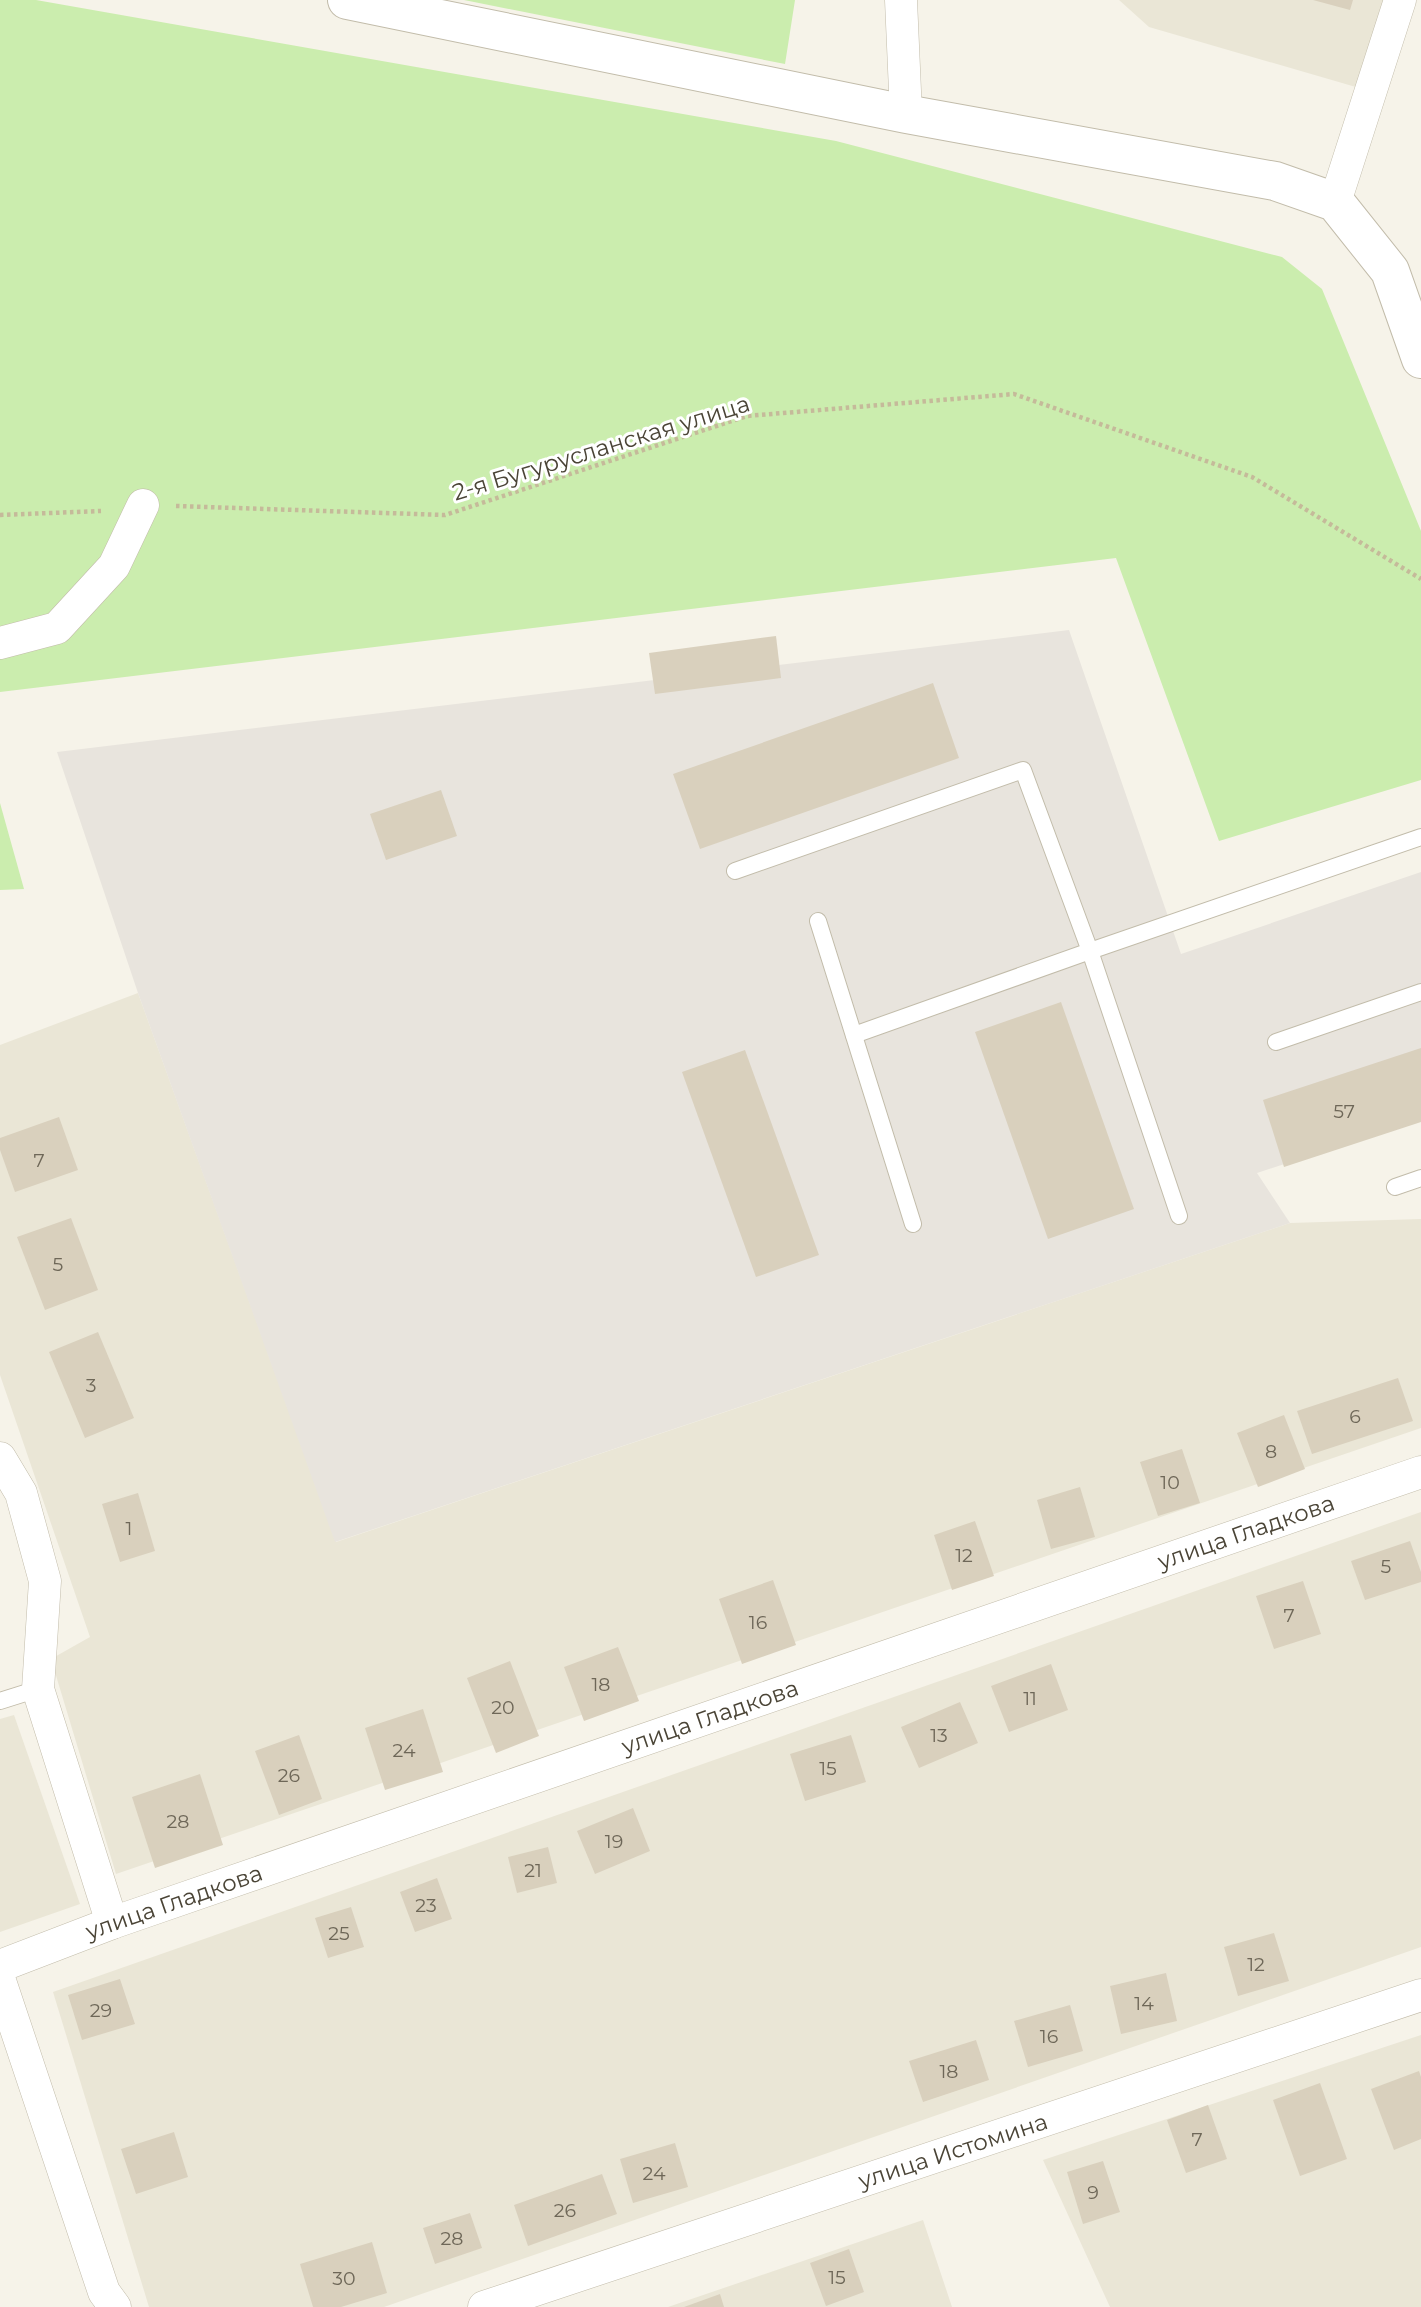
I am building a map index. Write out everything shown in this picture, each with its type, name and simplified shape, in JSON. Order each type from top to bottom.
[{"type":"street","points":[[347,0],[906,114],[1275,181],[1335,202],[1390,271],[1421,359]]},
{"type":"street","points":[[901,0],[906,114]]},
{"type":"street","points":[[1335,202],[1400,0]]},
{"type":"street","points":[[0,643],[57,628],[114,566],[144,505]]},
{"type":"street","points":[[0,1458],[21,1493],[45,1581],[38,1689],[112,1923]]},
{"type":"street","name":"улица Гладкова","points":[[0,1966],[112,1923],[1421,1472]]},
{"type":"street","points":[[0,1981],[104,2292],[115,2307]]},
{"type":"street","name":"улица Истомина","points":[[484,2307],[1421,1995]]},
{"type":"lane","points":[[735,871],[1023,770],[1090,951],[1180,1216]]},
{"type":"lane","points":[[854,1035],[1421,837]]},
{"type":"lane","points":[[818,921],[913,1224]]},
{"type":"lane","points":[[1276,1042],[1421,992]]},
{"type":"lane","points":[[1395,1187],[1421,1178]]},
{"type":"lane","points":[[0,1701],[38,1689]]},
{"type":"path","name":"2-я Бугурусланская улица","points":[[0,516],[101,511],[144,505],[445,515],[747,416],[1014,394],[1252,477],[1421,579]]},
{"type":"shaded area","points":[[1119,0],[1391,0],[1373,92],[1149,27]]},
{"type":"shaded area","points":[[1069,630],[1181,954],[1421,872],[1421,1119],[1257,1173],[1290,1223],[335,1542],[138,993],[57,752]]},
{"type":"shaded area","points":[[138,993],[336,1542],[1290,1223],[1421,1219],[1421,1428],[116,1874],[51,1659],[90,1637],[0,1375],[0,1045]]},
{"type":"shaded area","points":[[1421,1512],[1421,1947],[384,2307],[149,2307],[53,1992]]},
{"type":"shaded area","points":[[14,1715],[80,1904],[0,1932],[0,1719]]},
{"type":"shaded area","points":[[1421,2035],[1421,2307],[1110,2307],[1043,2160]]},
{"type":"shaded area","points":[[923,2220],[952,2307],[668,2307]]},
{"type":"green space","points":[[0,0],[36,0],[836,141],[1282,257],[1322,289],[1421,531],[1421,780],[1219,841],[1116,558],[0,692]]},
{"type":"green space","points":[[464,0],[795,0],[785,64]]},
{"type":"green space","points":[[0,803],[24,889],[25,889],[0,890]]},
{"type":"building","points":[[1313,0],[1353,0],[1350,10]]},
{"type":"building","points":[[776,636],[781,678],[655,694],[649,653]]},
{"type":"building","points":[[933,683],[959,758],[700,849],[673,774]]},
{"type":"building","points":[[441,790],[457,836],[386,860],[370,814]]},
{"type":"building","points":[[1061,1002],[1134,1209],[1048,1239],[975,1032]]},
{"type":"building","points":[[1421,1048],[1421,1122],[1284,1167],[1263,1100]]},
{"type":"building","points":[[745,1050],[819,1255],[756,1277],[682,1072]]},
{"type":"building","points":[[59,1117],[78,1170],[15,1192],[0,1150],[0,1138]]},
{"type":"building","points":[[71,1218],[98,1290],[45,1310],[17,1237]]},
{"type":"building","points":[[98,1332],[134,1418],[85,1438],[49,1352]]},
{"type":"building","points":[[1398,1378],[1413,1421],[1312,1454],[1297,1411]]},
{"type":"building","points":[[1284,1415],[1305,1469],[1258,1487],[1237,1433]]},
{"type":"building","points":[[1182,1449],[1200,1503],[1158,1516],[1140,1462]]},
{"type":"building","points":[[1080,1487],[1095,1537],[1051,1549],[1037,1500]]},
{"type":"building","points":[[138,1493],[155,1551],[120,1562],[102,1504]]},
{"type":"building","points":[[975,1521],[994,1576],[952,1590],[934,1535]]},
{"type":"building","points":[[1410,1541],[1421,1572],[1421,1582],[1365,1600],[1351,1561]]},
{"type":"building","points":[[773,1580],[796,1645],[742,1664],[719,1599]]},
{"type":"building","points":[[1303,1581],[1321,1634],[1274,1649],[1256,1596]]},
{"type":"building","points":[[618,1647],[639,1701],[584,1721],[564,1667]]},
{"type":"building","points":[[510,1661],[539,1736],[496,1753],[467,1678]]},
{"type":"building","points":[[1051,1664],[1068,1710],[1009,1732],[991,1686]]},
{"type":"building","points":[[960,1702],[978,1743],[919,1768],[901,1727]]},
{"type":"building","points":[[423,1709],[443,1772],[385,1790],[365,1728]]},
{"type":"building","points":[[299,1735],[322,1799],[279,1815],[255,1751]]},
{"type":"building","points":[[851,1735],[866,1782],[805,1801],[790,1754]]},
{"type":"building","points":[[200,1774],[223,1845],[155,1868],[132,1797]]},
{"type":"building","points":[[633,1808],[650,1851],[595,1874],[577,1831]]},
{"type":"building","points":[[548,1847],[557,1883],[517,1893],[508,1857]]},
{"type":"building","points":[[437,1878],[452,1919],[415,1932],[400,1892]]},
{"type":"building","points":[[351,1907],[364,1947],[328,1958],[315,1918]]},
{"type":"building","points":[[1274,1933],[1289,1981],[1238,1996],[1224,1947]]},
{"type":"building","points":[[1166,1973],[1177,2021],[1121,2034],[1110,1986]]},
{"type":"building","points":[[120,1979],[135,2024],[82,2040],[68,1995]]},
{"type":"building","points":[[1070,2005],[1083,2051],[1028,2067],[1014,2021]]},
{"type":"building","points":[[976,2040],[989,2080],[923,2102],[909,2061]]},
{"type":"building","points":[[1419,2071],[1421,2139],[1394,2150],[1371,2089]]},
{"type":"building","points":[[1320,2083],[1347,2159],[1300,2176],[1273,2100]]},
{"type":"building","points":[[1208,2105],[1227,2159],[1186,2173],[1167,2120]]},
{"type":"building","points":[[174,2132],[188,2177],[136,2194],[121,2149]]},
{"type":"building","points":[[675,2143],[688,2187],[633,2203],[620,2159]]},
{"type":"building","points":[[1103,2161],[1120,2212],[1083,2224],[1067,2172]]},
{"type":"building","points":[[602,2174],[617,2214],[528,2246],[514,2205]]},
{"type":"building","points":[[470,2213],[482,2248],[435,2264],[423,2228]]},
{"type":"building","points":[[372,2242],[387,2293],[341,2307],[313,2307],[300,2264]]},
{"type":"building","points":[[849,2249],[864,2292],[826,2306],[810,2263]]},
{"type":"building","points":[[720,2294],[724,2307],[684,2307]]}]
